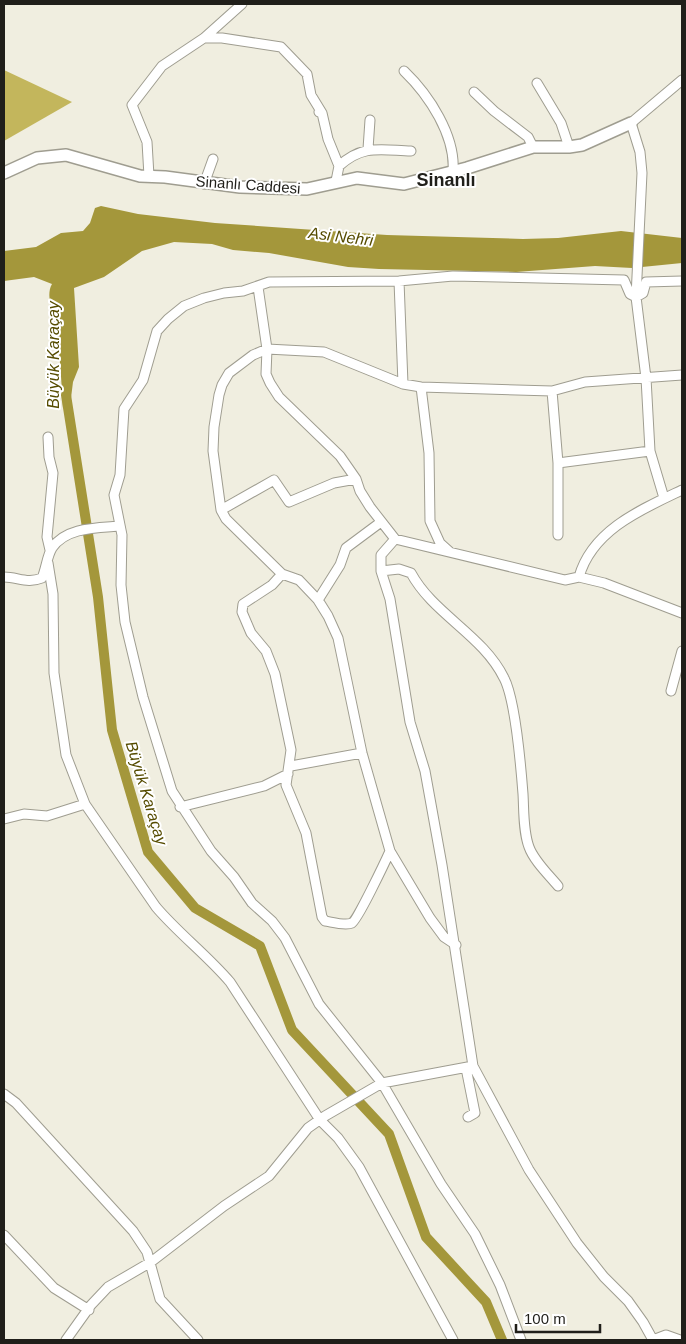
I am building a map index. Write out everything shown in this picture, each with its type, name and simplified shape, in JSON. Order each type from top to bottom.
[{"type":"main road","name":"Sinanlı Caddesi","points":[[4,174],[37,158],[66,155],[122,172],[204,184],[307,189],[336,181],[357,178],[404,184],[453,172],[533,147],[570,147],[582,145],[631,123]]},
{"type":"street","points":[[149,176],[147,142],[132,105],[162,66],[204,38],[242,4]]},
{"type":"street","points":[[204,38],[222,38],[281,47],[307,74],[311,95],[322,114],[328,139],[339,166],[336,181]]},
{"type":"street","points":[[404,71],[416,83],[419,91],[431,104],[450,140],[453,172]]},
{"type":"street","name":"Sinanlı Caddesi","points":[[631,123],[682,80]]},
{"type":"street","points":[[537,83],[561,124],[570,147]]},
{"type":"street","points":[[474,92],[494,111],[528,137],[533,147]]},
{"type":"street","points":[[313,109],[322,114]]},
{"type":"street","points":[[368,149],[370,120]]},
{"type":"street","points":[[631,123],[640,152],[642,173],[636,297],[646,378],[650,451],[664,498]]},
{"type":"street","points":[[339,166],[348,157],[368,149],[411,150]]},
{"type":"street","points":[[204,184],[213,159]]},
{"type":"street","points":[[521,1340],[500,1285],[475,1234],[378,1085],[319,1004],[284,938],[272,921],[252,903],[196,831],[180,807],[162,766],[125,622],[120,526],[114,494],[120,475],[124,409],[143,380],[157,332],[168,319],[184,306],[224,293],[244,291],[269,282],[399,282],[453,276],[624,280],[630,294],[636,297]]},
{"type":"street","points":[[636,297],[643,293],[646,282],[682,281]]},
{"type":"street","points":[[399,282],[403,384]]},
{"type":"street","points":[[258,287],[267,348],[266,374],[279,397],[340,456],[356,479],[360,491],[395,540],[565,580],[579,577],[604,583],[682,613]]},
{"type":"street","points":[[456,945],[444,937],[430,918],[390,851],[362,753],[338,638],[318,600],[299,580],[282,574],[226,519],[221,510],[213,451],[214,427],[222,385],[229,373],[254,354],[267,348],[324,352],[403,384],[421,386],[552,390],[585,382],[682,375]]},
{"type":"street","points":[[421,386],[429,453],[430,520],[440,543],[451,552]]},
{"type":"street","points":[[552,390],[558,463],[558,536]]},
{"type":"street","points":[[4,577],[24,582],[35,581],[42,578],[48,563],[50,550],[47,537],[53,473],[49,457],[48,436]]},
{"type":"street","points":[[558,463],[650,451]]},
{"type":"street","points":[[221,510],[274,480],[289,502],[334,483],[356,479]]},
{"type":"street","points":[[579,577],[591,551],[607,532],[664,498],[682,490]]},
{"type":"street","points":[[318,600],[340,565],[346,548],[381,522]]},
{"type":"street","points":[[50,550],[62,537],[76,531],[120,526]]},
{"type":"street","points":[[395,540],[381,555],[381,571],[390,599],[410,722],[425,771],[456,945],[475,1113],[468,1117]]},
{"type":"street","points":[[48,563],[53,594],[54,673],[66,754],[85,804],[168,922],[212,961],[230,982],[322,1118],[359,1167],[453,1340]]},
{"type":"street","points":[[381,571],[399,569],[411,573],[419,587],[465,631],[496,664],[505,678],[519,754],[528,846],[558,886]]},
{"type":"street","points":[[282,574],[272,585],[243,604],[242,612],[251,633],[266,651],[275,674],[291,750],[286,785],[306,832],[322,917],[325,921],[350,924],[357,920],[364,900],[377,880],[390,851]]},
{"type":"street","points":[[671,692],[682,651]]},
{"type":"street","points":[[180,807],[264,786],[289,770],[362,753]]},
{"type":"street","points":[[4,819],[24,814],[47,816],[85,804]]},
{"type":"street","points":[[66,1340],[91,1305],[108,1287],[151,1262],[224,1206],[269,1176],[308,1128],[322,1118],[378,1085],[469,1067]]},
{"type":"street","points":[[469,1067],[540,1186],[577,1243],[604,1277],[628,1301],[653,1340],[666,1335],[680,1340]]},
{"type":"street","points":[[4,1094],[16,1103],[133,1231],[147,1252],[151,1262],[160,1299],[198,1340]]},
{"type":"street","points":[[4,1235],[54,1288],[89,1310]]},
{"type":"shaded area","points":[[4,70],[72,102],[4,141]]},
{"type":"water","name":"Asi Nehri","points":[[101,206],[138,214],[215,223],[387,235],[523,239],[558,238],[621,231],[682,238],[682,263],[632,268],[595,266],[516,272],[379,269],[348,267],[269,253],[233,250],[212,244],[174,242],[142,251],[104,277],[74,288],[79,367],[73,382],[70,406],[63,408],[59,349],[50,299],[50,287],[52,284],[34,277],[4,281],[4,251],[36,247],[61,233],[83,231],[90,223],[95,208]]},
{"type":"waterway","name":"Büyük Karaçay","points":[[66,395],[98,597],[112,730],[148,852],[195,908],[260,946],[292,1030],[389,1134],[426,1237],[486,1302],[502,1340]]},
{"type":"district","name":"Sinanlı","points":[[446,180]]}]
